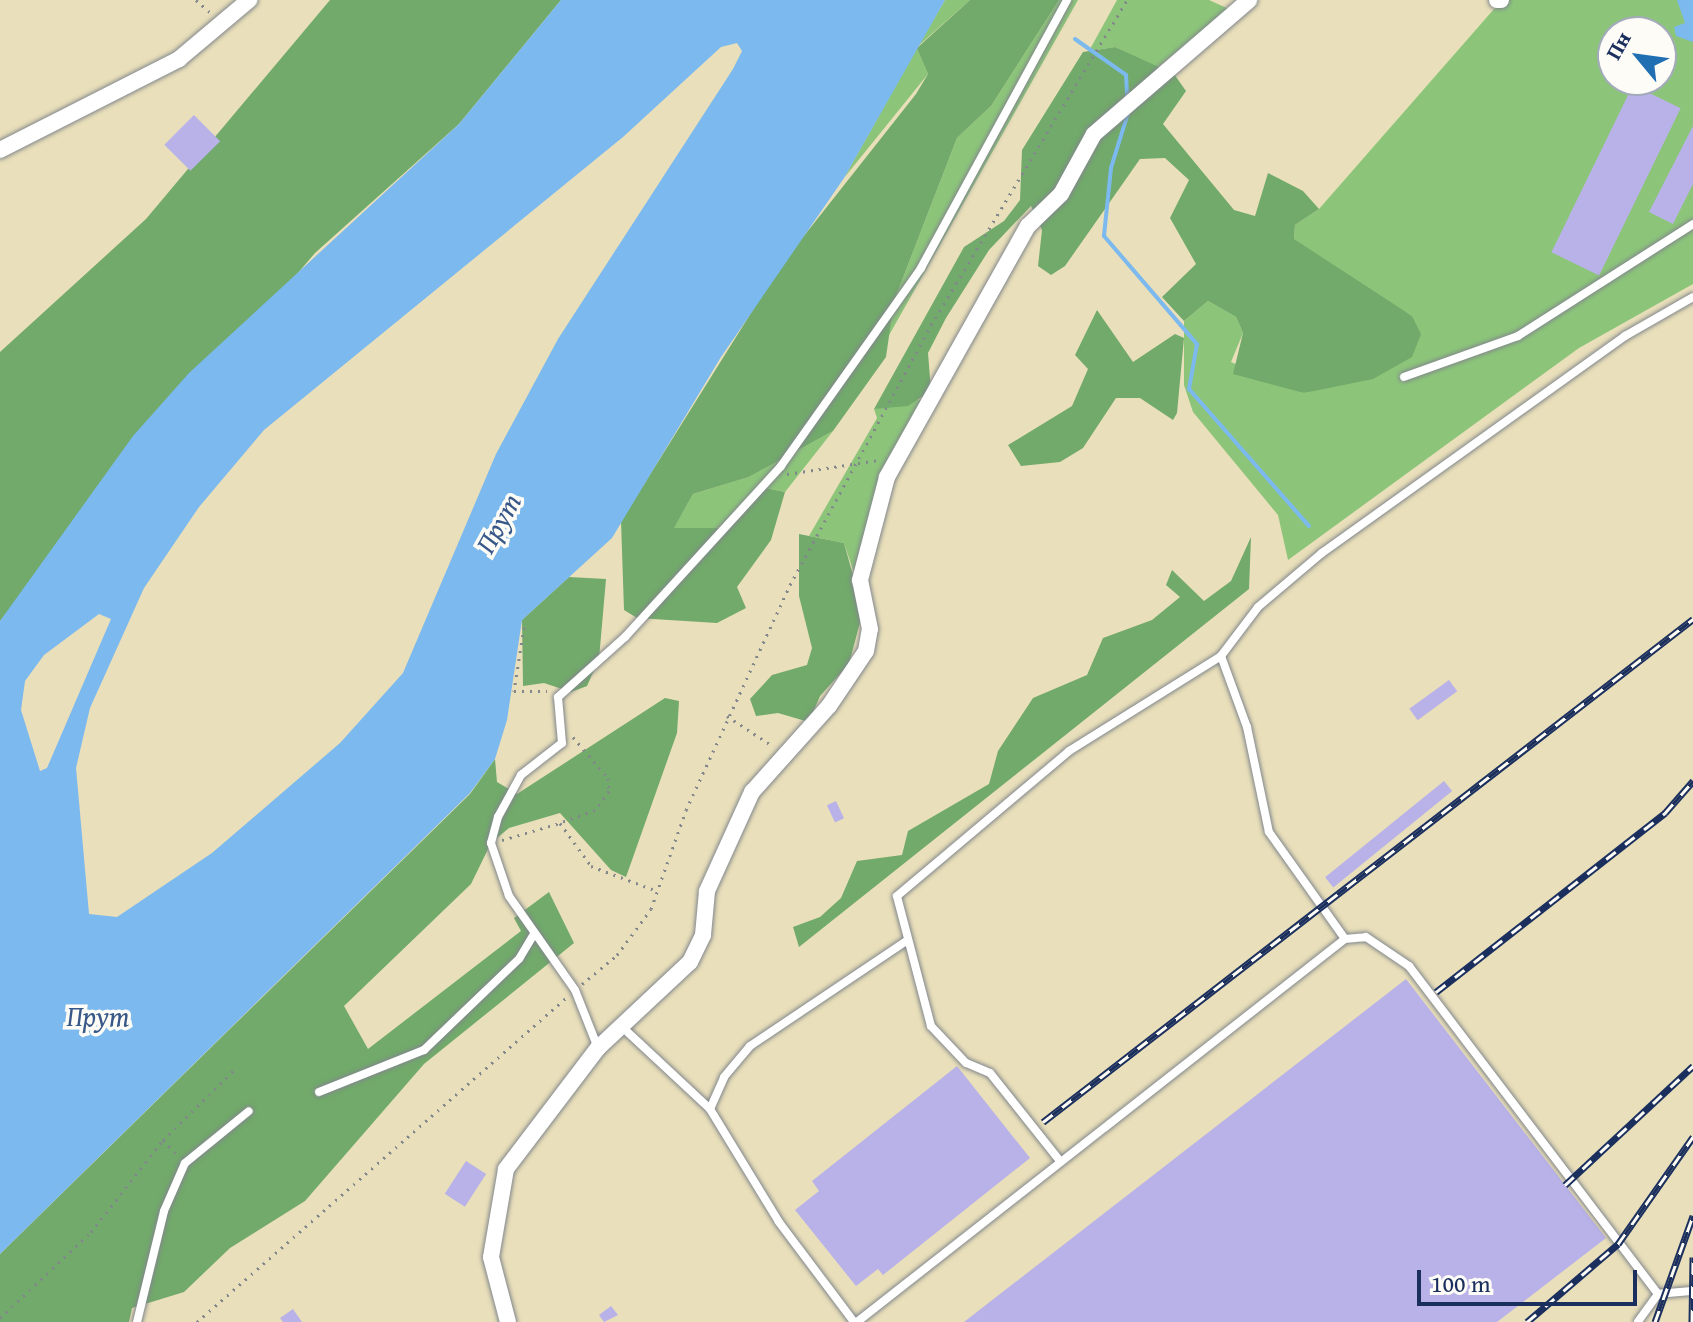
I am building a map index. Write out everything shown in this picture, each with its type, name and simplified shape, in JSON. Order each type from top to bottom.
[{"type":"street","points":[[0,150],[179,59],[249,0]]},
{"type":"street","points":[[508,1322],[491,1257],[496,1196],[535,1125],[598,1048],[690,962],[703,935],[707,891],[732,829],[784,753],[829,706],[866,651],[870,629],[860,580],[865,545],[898,457],[1028,226],[1061,194],[1094,134],[1249,0]]},
{"type":"lane","points":[[598,1048],[575,990],[509,896],[491,843],[521,775],[562,743],[558,697],[625,637],[771,477],[921,268],[1067,0]]},
{"type":"lane","points":[[1404,377],[1518,336],[1693,224]]},
{"type":"lane","points":[[1060,1161],[990,1073],[944,1045],[931,1026],[905,942],[897,896],[1069,751],[1221,656],[1258,607],[1322,553],[1625,336],[1693,297]]},
{"type":"lane","points":[[1221,656],[1247,727],[1269,832],[1345,939]]},
{"type":"lane","points":[[319,1092],[424,1050],[519,959],[534,934]]},
{"type":"lane","points":[[620,1025],[710,1109],[779,1222],[856,1322],[1345,939],[1380,942],[1409,966],[1658,1294]]},
{"type":"lane","points":[[710,1109],[724,1077],[750,1046],[905,942]]},
{"type":"lane","points":[[137,1322],[164,1211],[185,1163],[249,1111]]},
{"type":"lane","points":[[1638,1322],[1658,1294],[1693,1291]]},
{"type":"path","points":[[197,1322],[617,955],[657,891],[727,716],[857,464],[1127,0]]},
{"type":"path","points":[[771,477],[898,457]]},
{"type":"path","points":[[524,627],[514,691],[558,697]]},
{"type":"path","points":[[727,716],[784,753]]},
{"type":"path","points":[[491,843],[595,810],[609,791],[608,778],[567,723]]},
{"type":"path","points":[[560,823],[591,866],[657,891]]},
{"type":"path","points":[[0,1318],[91,1232],[163,1140],[234,1070]]},
{"type":"path","points":[[163,1140],[185,1163]]},
{"type":"green space","points":[[330,0],[561,0],[459,124],[315,253],[0,621],[0,352],[146,219]]},
{"type":"green space","points":[[945,0],[970,0],[918,46]]},
{"type":"green space","points":[[970,0],[1059,0],[991,106],[957,138],[894,301],[886,357],[833,431],[749,477],[693,494],[674,528],[722,528],[761,487],[785,492],[771,540],[737,587],[746,608],[717,623],[637,618],[624,610],[621,521],[781,265],[916,94],[928,74],[917,48]]},
{"type":"green space","points":[[1059,0],[1078,0],[888,337],[894,301],[957,138],[991,106]]},
{"type":"green space","points":[[1117,0],[1209,0],[1229,9],[1157,68],[1115,47],[1089,51]]},
{"type":"green space","points":[[1509,0],[1693,0],[1693,284],[1579,348],[1288,560],[1278,515],[1193,412],[1184,385],[1184,321],[1208,301],[1236,317],[1243,333],[1231,362],[1304,393],[1335,385],[1412,316],[1316,259],[1294,239],[1295,225],[1319,209],[1494,9]]},
{"type":"green space","points":[[1115,47],[1174,74],[1186,91],[1163,124],[1234,210],[1255,216],[1268,173],[1303,191],[1319,209],[1295,225],[1294,239],[1412,316],[1421,334],[1412,357],[1373,379],[1304,393],[1233,374],[1243,333],[1236,317],[1208,301],[1184,321],[1162,297],[1196,264],[1170,218],[1189,180],[1165,158],[1140,159],[1065,266],[1051,275],[1038,266],[1042,230],[1031,206],[989,250],[946,318],[928,353],[931,391],[908,406],[874,409],[964,247],[1004,221],[1020,200],[1022,150],[1083,52]]},
{"type":"green space","points":[[917,48],[928,74],[844,178]]},
{"type":"green space","points":[[1097,310],[1133,362],[1175,334],[1184,338],[1177,413],[1173,420],[1140,398],[1116,398],[1083,448],[1060,462],[1021,466],[1008,445],[1072,406],[1088,369],[1075,355]]},
{"type":"green space","points":[[922,399],[882,475],[854,573],[844,543],[809,536],[877,418],[874,409]]},
{"type":"green space","points":[[833,431],[785,492],[761,487],[722,528],[673,529],[693,494],[749,477]]},
{"type":"green space","points":[[799,534],[844,543],[863,611],[849,664],[820,696],[809,722],[778,713],[756,716],[750,699],[772,675],[807,665],[812,648],[799,596]]},
{"type":"green space","points":[[1251,537],[1249,589],[799,947],[793,927],[820,917],[841,898],[857,861],[902,855],[908,831],[989,784],[998,751],[1033,698],[1087,675],[1103,638],[1152,620],[1180,597],[1166,585],[1172,570],[1204,601],[1231,581]]},
{"type":"green space","points":[[569,577],[606,579],[599,659],[587,686],[571,692],[544,683],[523,686],[522,620]]},
{"type":"green space","points":[[665,698],[679,701],[677,733],[626,877],[611,870],[560,813],[509,828],[491,843],[471,884],[344,1006],[368,1049],[521,931],[514,918],[549,892],[574,943],[424,1064],[305,1201],[230,1248],[184,1292],[132,1308],[129,1322],[0,1322],[0,1254],[470,794],[495,759],[497,782],[517,794]]},
{"type":"water","name":"Прут","points":[[561,0],[945,0],[844,178],[721,357],[612,538],[522,620],[507,720],[495,759],[470,793],[0,1254],[0,621],[133,436],[189,373],[459,124]],"holes":[[[737,43],[742,51],[733,69],[558,339],[496,454],[403,673],[340,743],[212,853],[117,917],[89,914],[76,768],[90,708],[144,588],[199,507],[264,430],[623,137],[721,47]],[[99,614],[111,619],[47,768],[40,771],[21,710],[25,681],[44,655]]]},
{"type":"water","points":[[1677,0],[1693,0],[1693,42],[1677,36],[1677,26],[1685,23]]},
{"type":"building","points":[[1628,96],[1656,96],[1681,108],[1599,275],[1551,252]]},
{"type":"building","points":[[194,115],[220,141],[190,171],[164,145]]},
{"type":"building","points":[[1693,126],[1693,184],[1673,224],[1649,212]]},
{"type":"building","points":[[1449,680],[1457,691],[1418,720],[1409,709]]},
{"type":"building","points":[[1444,781],[1452,791],[1333,887],[1325,877]]},
{"type":"building","points":[[836,801],[844,818],[835,822],[827,805]]},
{"type":"building","points":[[1406,979],[1606,1238],[1497,1322],[964,1322]]},
{"type":"building","points":[[957,1066],[1030,1158],[883,1275],[878,1269],[856,1286],[795,1210],[819,1191],[812,1181]]},
{"type":"building","points":[[466,1161],[486,1174],[465,1207],[445,1194]]},
{"type":"building","points":[[611,1306],[618,1315],[604,1322],[599,1315]]},
{"type":"building","points":[[293,1309],[302,1322],[283,1322],[280,1318]]},
{"type":"waterway","points":[[1075,39],[1126,75],[1127,97]]},
{"type":"waterway","points":[[1128,113],[1111,168],[1104,236],[1197,344],[1189,389],[1309,526]]},
{"type":"railway","points":[[1043,1122],[1693,619]]},
{"type":"railway","points":[[1436,992],[1665,813],[1693,781]]},
{"type":"railway","points":[[1565,1185],[1693,1066]]},
{"type":"railway","points":[[1527,1322],[1618,1244],[1693,1137]]},
{"type":"railway","points":[[1655,1322],[1693,1216]]},
{"type":"railway","points":[[1692,1322],[1693,1257]]}]
